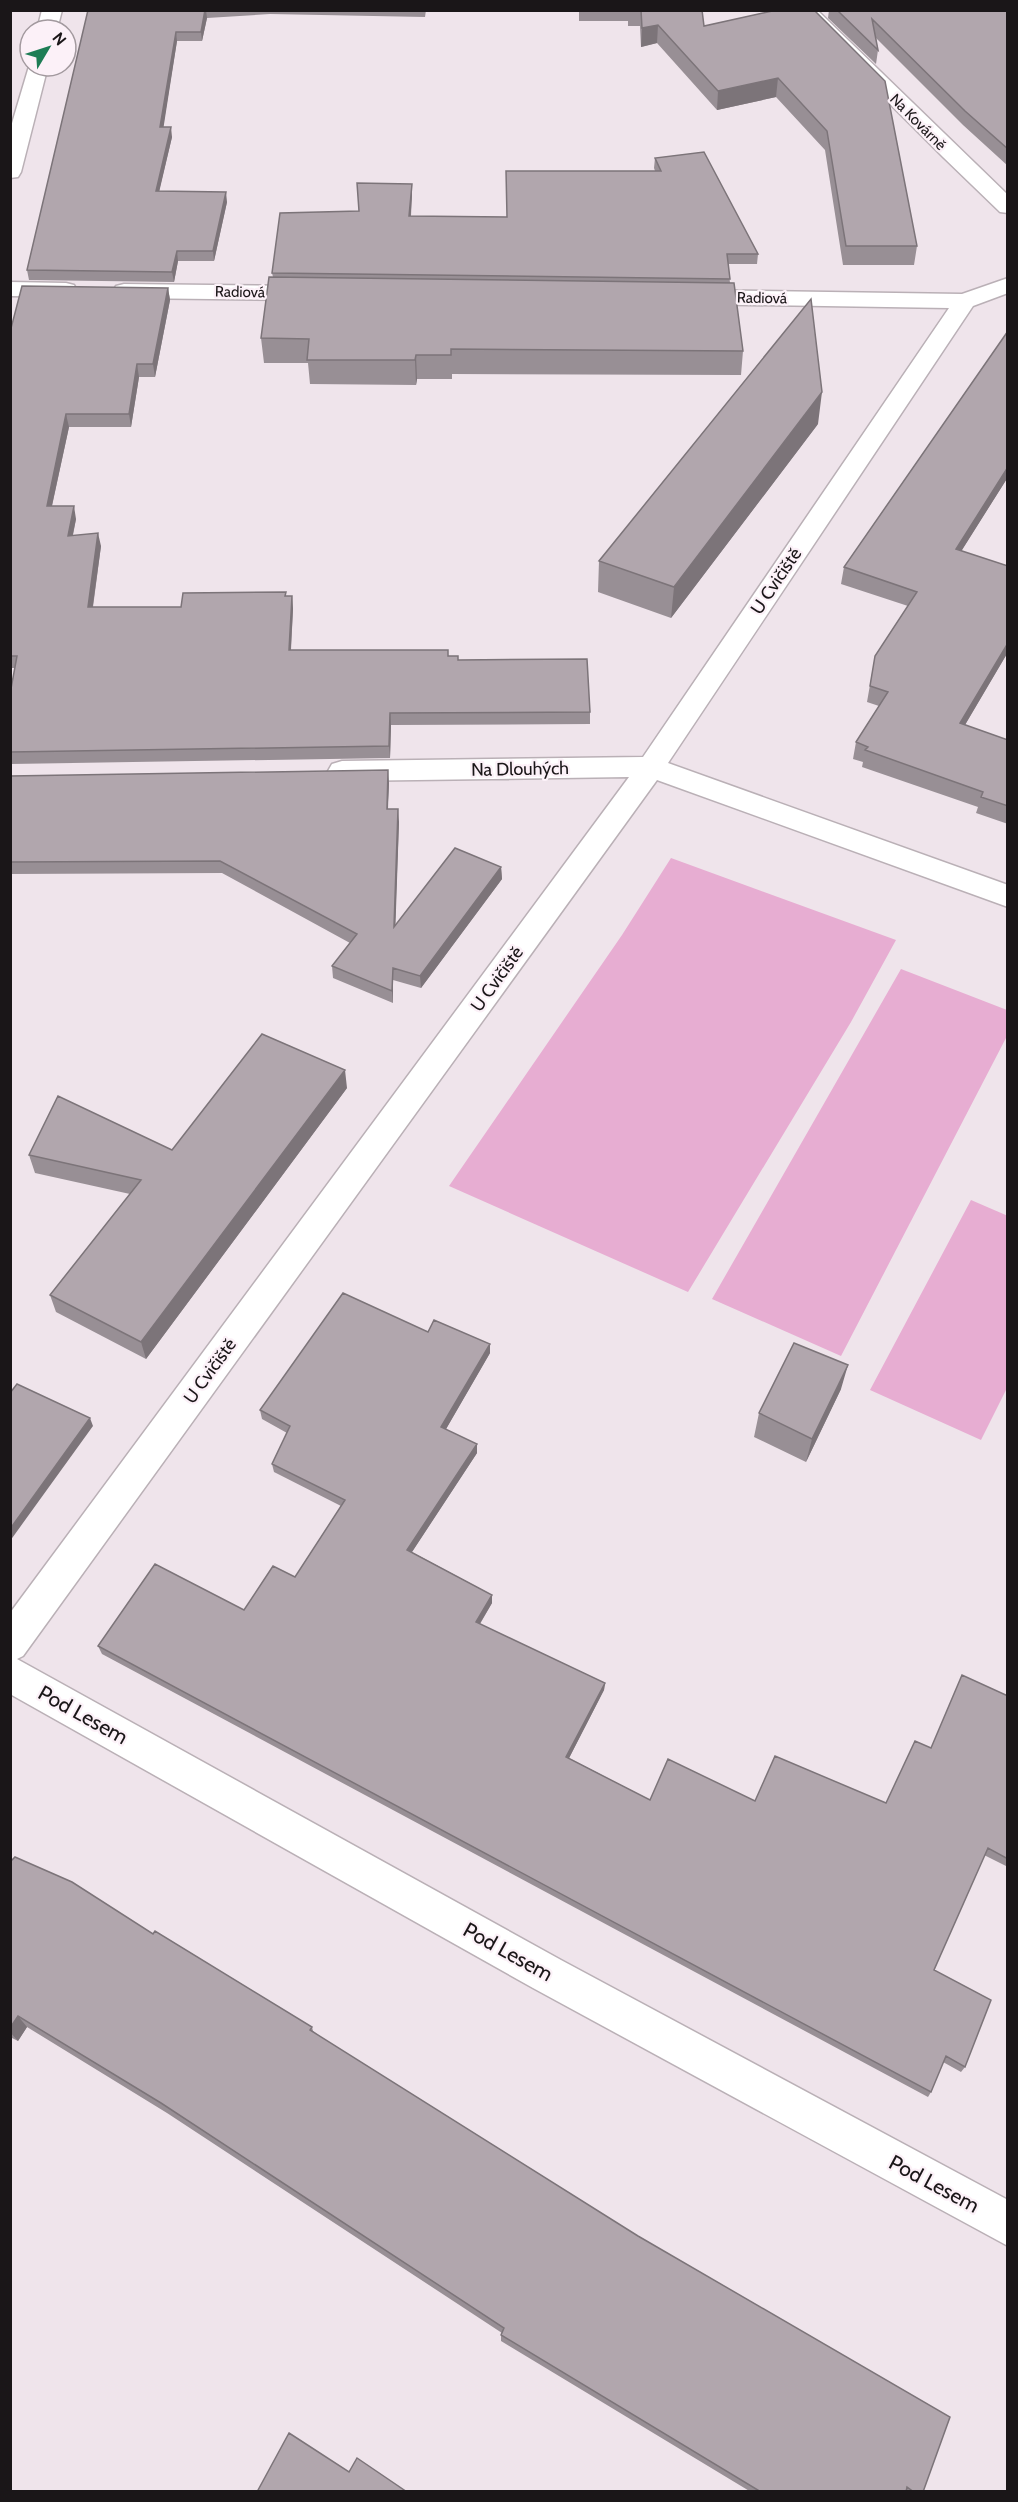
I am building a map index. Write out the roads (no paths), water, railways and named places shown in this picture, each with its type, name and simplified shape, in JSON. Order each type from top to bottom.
[{"type":"street","name":"Na Kovárně","points":[[805,10],[1008,207]]},
{"type":"street","points":[[10,172],[35,78]]},
{"type":"street","name":"Radiová","points":[[668,297],[965,300],[1008,285]]},
{"type":"street","points":[[10,289],[83,290]]},
{"type":"street","name":"Radiová","points":[[107,290],[334,293]]},
{"type":"street","name":"U Cvičiště","points":[[10,1644],[651,767],[965,300]]},
{"type":"street","name":"Na Dlouhých","points":[[321,772],[651,767],[1008,896]]},
{"type":"street","name":"Pod Lesem","points":[[10,1674],[537,1968],[1008,2224]]}]
